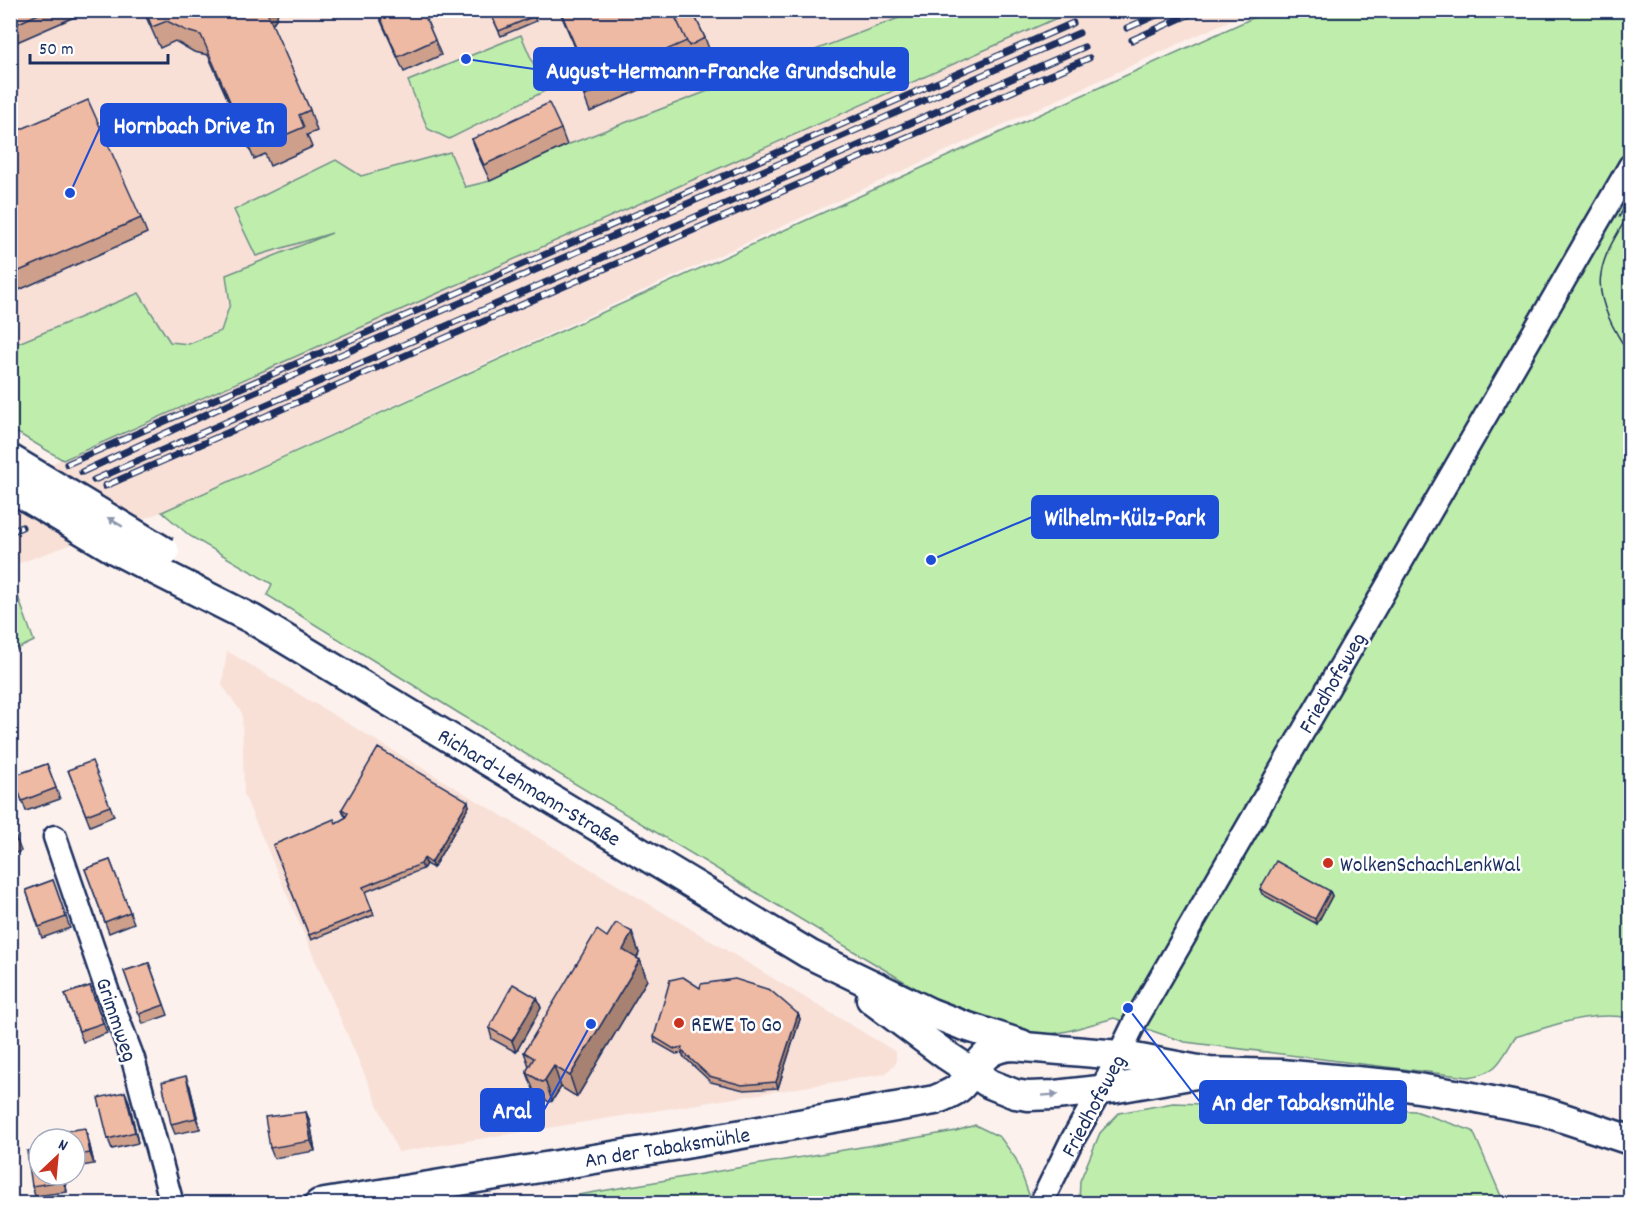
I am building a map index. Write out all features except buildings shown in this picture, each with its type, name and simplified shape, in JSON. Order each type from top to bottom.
[{"type":"main road","name":"Richard-Lehmann-Straße","points":[[10,459],[155,559],[234,599],[252,619],[809,954],[972,1072],[1000,1089],[1028,1096],[1101,1090]]},
{"type":"main road","name":"Richard-Lehmann-Straße","points":[[10,487],[114,549],[155,559]]},
{"type":"main road","name":"Richard-Lehmann-Straße","points":[[809,954],[949,1020],[1029,1046]]},
{"type":"main road","name":"Richard-Lehmann-Straße","points":[[949,1020],[962,1029],[970,1040],[976,1059],[972,1072]]},
{"type":"main road","name":"An der Tabaksmühle","points":[[319,1203],[685,1144],[935,1100],[954,1091],[983,1058],[996,1049],[1029,1046],[1119,1055],[1209,1072],[1346,1078],[1462,1095],[1542,1111],[1630,1140]]},
{"type":"main road","name":"An der Tabaksmühle","points":[[1101,1090],[1209,1072]]},
{"type":"street","name":"Friedhofsweg","points":[[1047,1203],[1044,1197],[1134,1022],[1630,166]]},
{"type":"street","name":"Grimmweg","points":[[56,837],[108,993],[133,1059],[172,1203]]},
{"type":"shaded area","points":[[11,11],[1250,11],[162,512],[11,566],[11,483],[62,459],[11,429]]},
{"type":"shaded area","points":[[227,651],[896,1052],[896,1063],[885,1074],[398,1152],[244,795],[242,713],[222,685]]},
{"type":"green space","points":[[1067,10],[1068,13],[63,460],[11,429],[11,346],[139,293],[170,342],[189,344],[221,331],[230,304],[226,275],[332,233],[256,256],[234,210],[336,160],[361,176],[450,152],[465,187],[490,181],[567,145],[917,11]]},
{"type":"green space","points":[[1268,11],[1630,11],[1630,1018],[1601,1016],[1586,1018],[1515,1037],[1502,1059],[1492,1069],[1486,1073],[1468,1077],[1185,1042],[1114,1018],[1045,1035],[1013,1030],[935,1000],[504,741],[267,595],[272,584],[190,536],[162,512]]},
{"type":"green space","points":[[521,35],[545,91],[449,139],[428,129],[408,81]]},
{"type":"green space","points":[[11,577],[34,641],[10,652]]},
{"type":"green space","points":[[1173,1103],[1415,1111],[1473,1131],[1504,1203],[1079,1203],[1080,1181],[1100,1133],[1119,1113]]},
{"type":"green space","points":[[975,1125],[1000,1137],[1016,1159],[1032,1203],[531,1203],[956,1131]]},
{"type":"tram line","points":[[1619,217],[1630,198]]},
{"type":"tram line","points":[[1630,212],[1605,258],[1600,284],[1608,317],[1630,355]]},
{"type":"railway","points":[[1121,15],[1131,10]]},
{"type":"railway","points":[[1127,28],[1168,10]]},
{"type":"railway","points":[[1132,40],[1199,10]]},
{"type":"railway","points":[[67,464],[1073,23]]},
{"type":"railway","points":[[82,472],[237,400],[1079,33]]},
{"type":"railway","points":[[94,480],[1084,47]]},
{"type":"railway","points":[[105,486],[1089,58]]},
{"type":"railway","points":[[10,532],[22,527]]},
{"type":"place","name":"August-Hermann-Francke Grundschule","points":[[466,59]]},
{"type":"place","name":"Hornbach Drive In","points":[[70,193]]},
{"type":"place","name":"Wilhelm-Külz-Park","points":[[931,560]]},
{"type":"place","name":"WolkenSchachLenkWal","points":[[1328,863]]},
{"type":"place","name":"An der Tabaksmühle","points":[[1128,1008]]},
{"type":"place","name":"REWE To Go","points":[[679,1023]]},
{"type":"place","name":"Aral","points":[[591,1024]]}]
